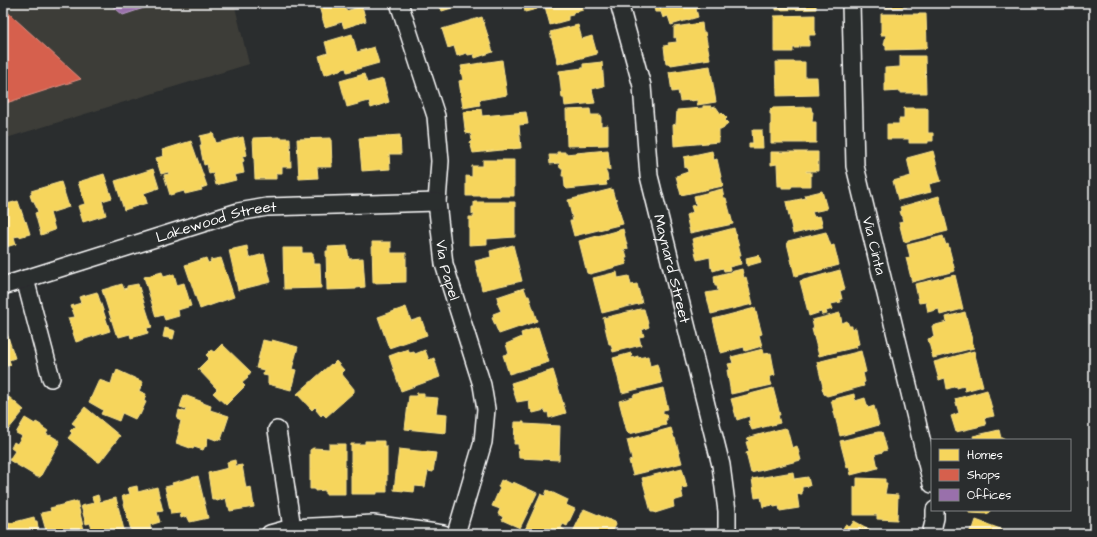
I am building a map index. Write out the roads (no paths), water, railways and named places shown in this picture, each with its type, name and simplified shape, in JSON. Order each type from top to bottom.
[{"type":"street","name":"Via Papel","points":[[399,3],[436,116],[440,161],[437,202],[444,264],[482,385],[486,410],[483,442],[456,534]]},
{"type":"street","name":"Maynard Street","points":[[619,3],[642,86],[649,176],[721,465],[727,511],[727,534]]},
{"type":"street","name":"Via Cinta","points":[[851,3],[855,166],[931,480]]},
{"type":"street","name":"Lakewood Street","points":[[3,286],[238,212],[267,207],[437,202]]},
{"type":"street","points":[[25,279],[51,378]]},
{"type":"street","points":[[277,430],[292,528]]},
{"type":"street","points":[[931,534],[935,511]]},
{"type":"street","points":[[270,534],[292,528],[372,524],[443,534]]}]
